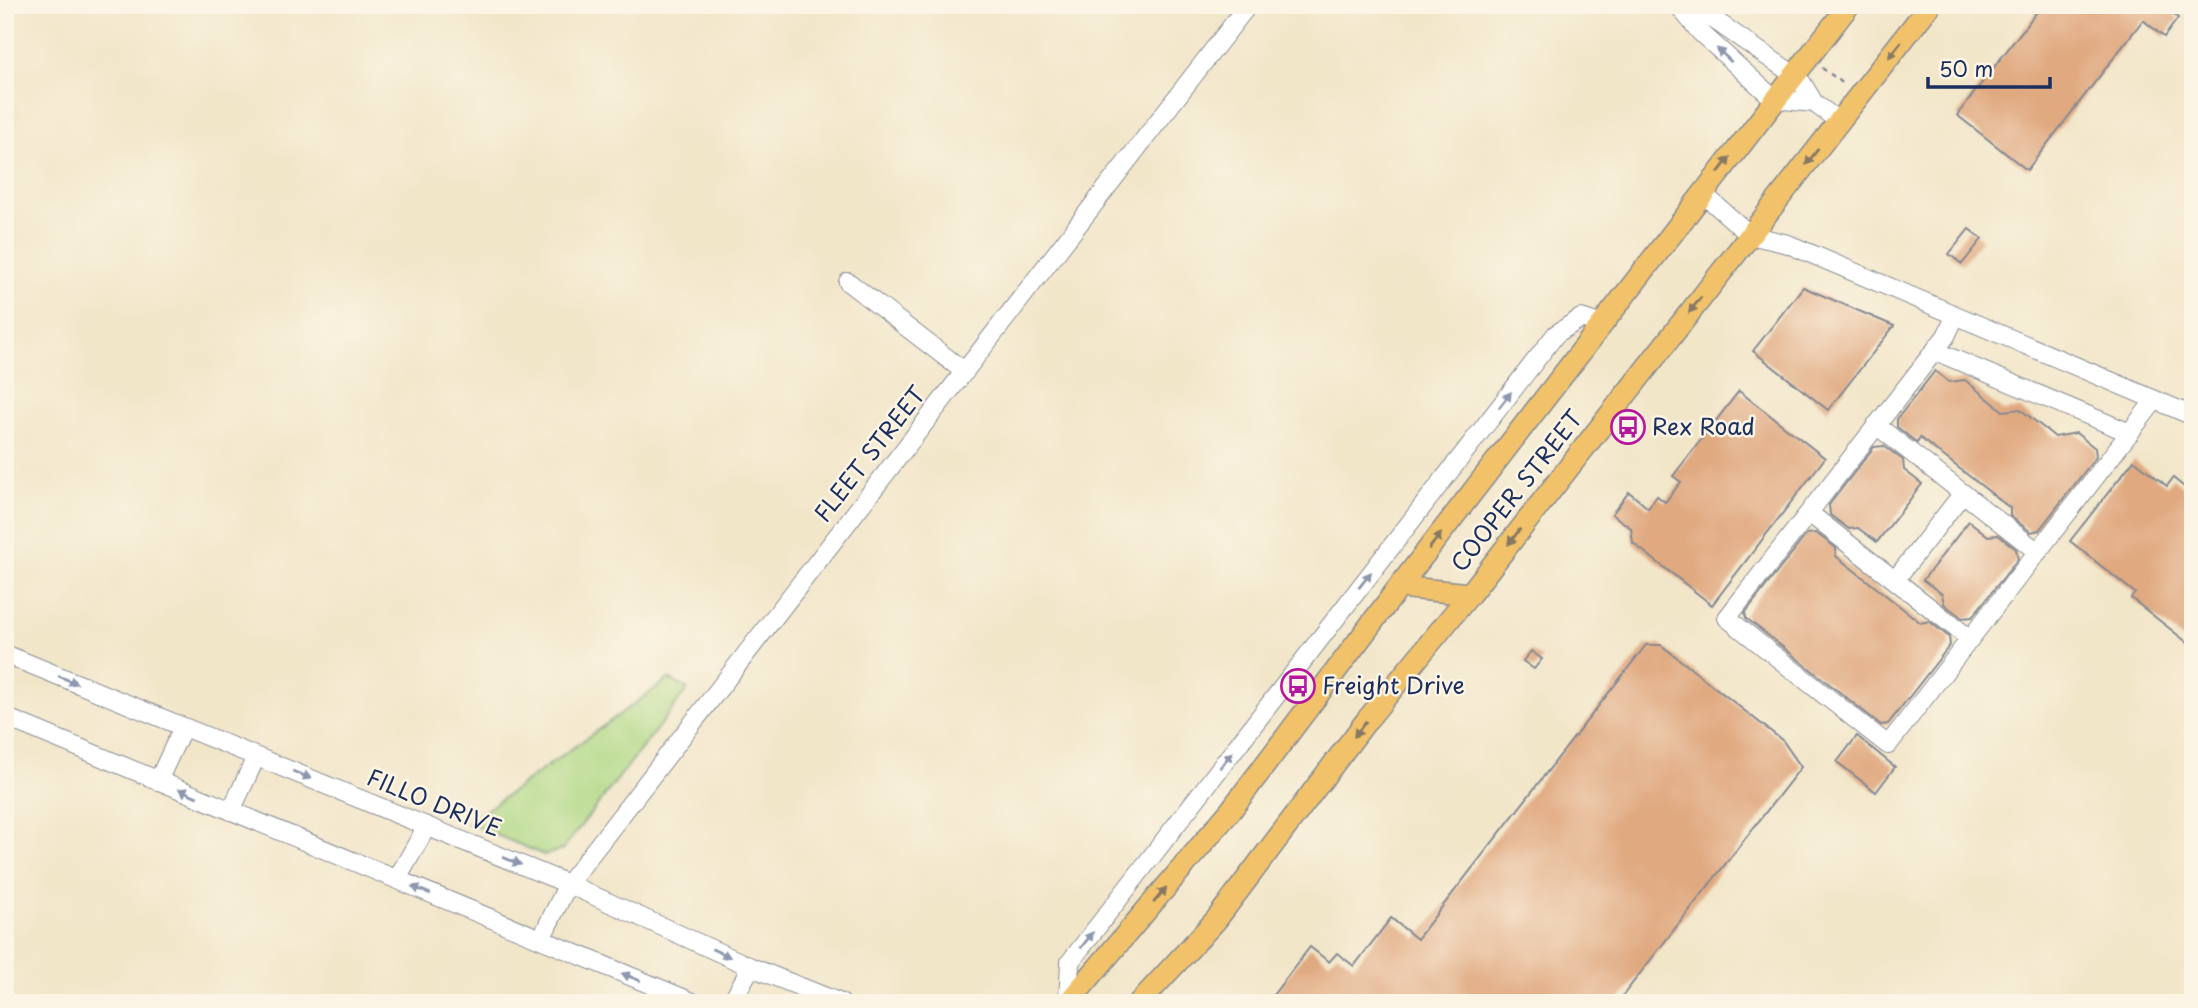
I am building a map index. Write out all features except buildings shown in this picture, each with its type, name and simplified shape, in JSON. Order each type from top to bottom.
[{"type":"main road","name":"COOPER STREET","points":[[1068,1003],[1231,810],[1399,587],[1849,5]]},
{"type":"main road","name":"COOPER STREET","points":[[1139,1003],[1216,920],[1367,720],[1470,594],[1930,5]]},
{"type":"main road","points":[[1399,587],[1470,594]]},
{"type":"street","name":"FLEET STREET","points":[[541,939],[568,884],[1248,5]]},
{"type":"street","points":[[1678,5],[1700,32],[1774,99],[1814,103]]},
{"type":"street","points":[[1687,5],[1703,12],[1794,75],[1814,103],[1840,122]]},
{"type":"street","points":[[1702,193],[1750,235],[1788,244],[2193,416]]},
{"type":"street","points":[[848,282],[965,372]]},
{"type":"street","points":[[1955,317],[1934,351],[1727,618],[1888,745],[2155,400]]},
{"type":"street","name":"COOPER STREET","points":[[1068,1003],[1070,962],[1556,334],[1581,318],[1603,325]]},
{"type":"street","points":[[1934,351],[2130,433]]},
{"type":"street","points":[[1876,425],[2038,552]]},
{"type":"street","points":[[1895,580],[1963,493]]},
{"type":"street","points":[[1810,513],[1970,639]]},
{"type":"street","name":"FILLO DRIVE","points":[[5,654],[568,884],[751,967],[841,1003]]},
{"type":"street","points":[[5,717],[695,1003]]},
{"type":"street","points":[[158,781],[183,727]]},
{"type":"street","points":[[231,811],[256,757]]},
{"type":"street","points":[[397,879],[427,827]]},
{"type":"street","points":[[731,1003],[751,967]]},
{"type":"path","points":[[1822,68],[1844,85]]},
{"type":"green space","points":[[669,679],[688,689],[562,850],[544,855],[468,823]]},
{"type":"place","name":"Rex Road","points":[[1628,427]]},
{"type":"place","name":"Freight Drive","points":[[1298,686]]}]
